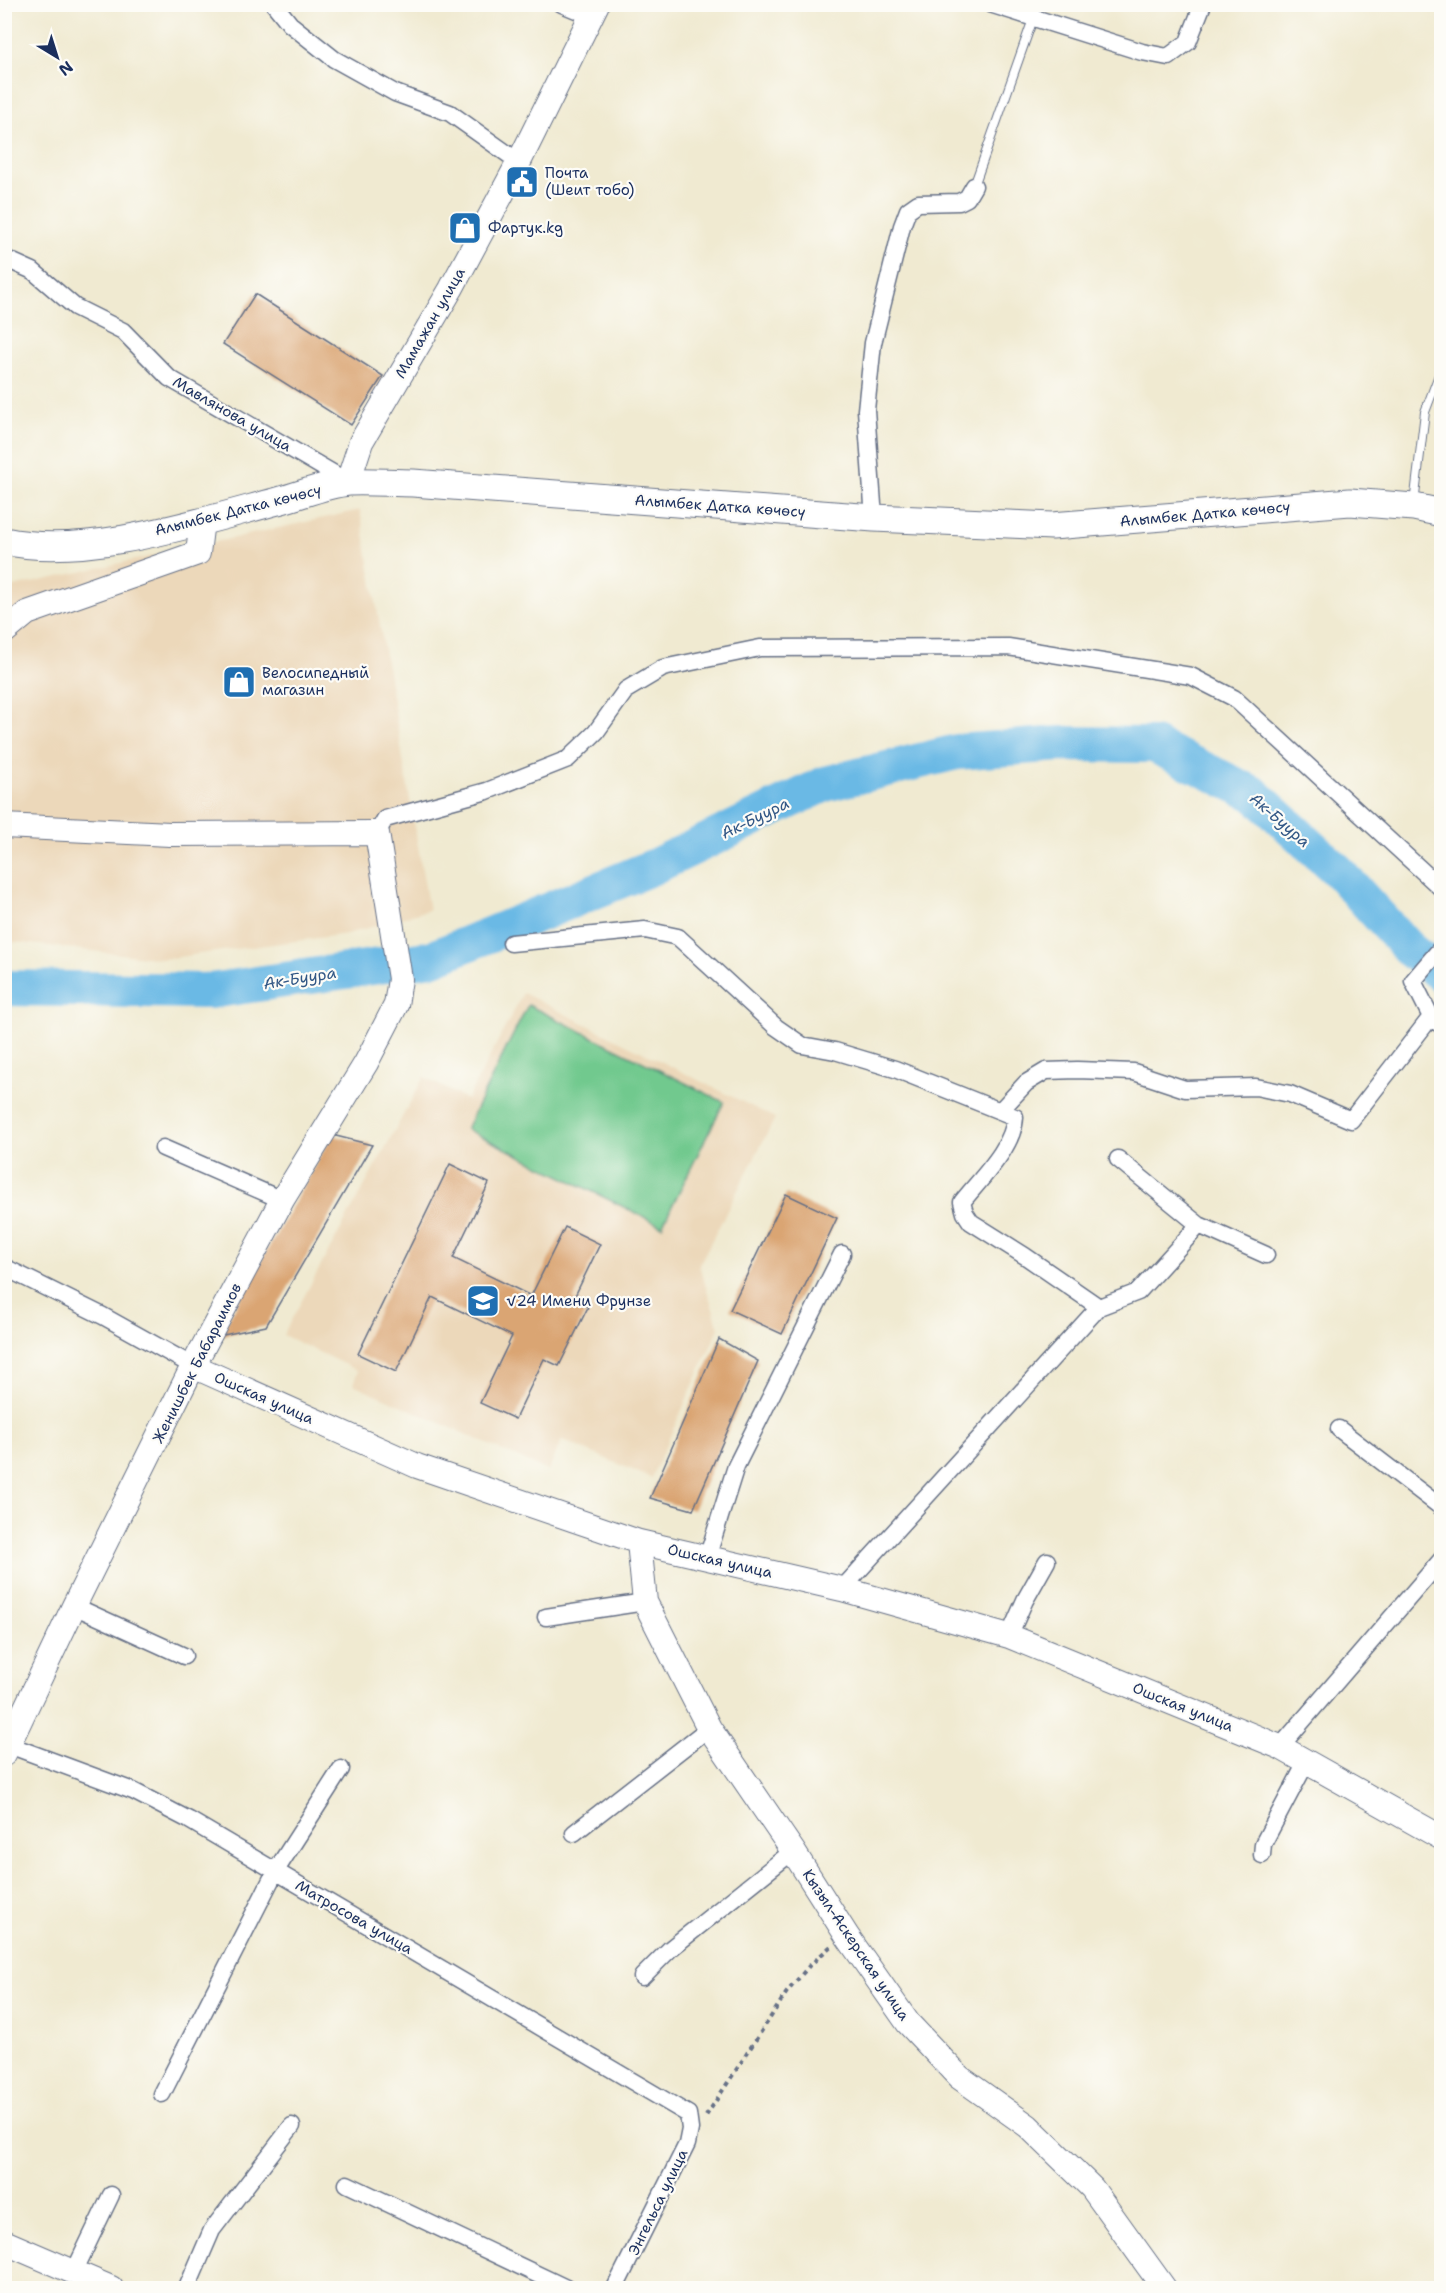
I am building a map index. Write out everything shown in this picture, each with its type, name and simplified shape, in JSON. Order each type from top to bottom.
[{"type":"main road","name":"Алымбек Датка көчөсү","points":[[4,541],[21,545],[70,545],[112,541],[202,521],[348,482],[413,483],[874,518],[1052,526],[1350,502],[1414,507],[1442,513]]},
{"type":"street","points":[[274,4],[290,24],[334,59],[395,93],[450,113],[519,162]]},
{"type":"street","points":[[562,4],[594,10]]},
{"type":"street","points":[[990,4],[1142,52],[1168,57],[1188,42],[1203,4]]},
{"type":"street","name":"Мамажан улица","points":[[348,482],[361,442],[451,289],[519,162],[594,10]]},
{"type":"street","points":[[874,518],[866,410],[873,343],[902,226],[908,210],[918,203],[959,202],[967,198],[974,186]]},
{"type":"street","name":"Мавлянова улица","points":[[4,258],[33,271],[75,307],[123,331],[170,378],[348,482]]},
{"type":"street","points":[[4,632],[27,613],[198,553],[202,521]]},
{"type":"street","points":[[4,826],[170,834],[377,833],[385,819],[487,791],[568,759],[596,732],[626,690],[663,668],[760,648],[1008,647],[1191,676],[1234,698],[1442,889]]},
{"type":"street","name":"Женишбек Бабараимов","points":[[7,1750],[74,1606],[193,1366],[282,1200],[366,1063],[396,1005],[400,979],[377,833]]},
{"type":"street","points":[[511,943],[645,930],[678,937],[776,1027],[802,1045],[835,1051],[895,1069],[1014,1117],[1014,1130],[1009,1142],[962,1202],[965,1213],[970,1222],[1025,1256],[1099,1307]]},
{"type":"street","points":[[1000,1112],[1026,1083],[1046,1071],[1077,1070],[1134,1072],[1185,1089],[1256,1087],[1290,1094],[1351,1120],[1436,1022],[1413,981],[1441,948]]},
{"type":"street","points":[[163,1148],[282,1200]]},
{"type":"street","points":[[1118,1159],[1199,1225],[1266,1256]]},
{"type":"street","points":[[842,1589],[1099,1307],[1138,1292],[1199,1225]]},
{"type":"street","points":[[707,1558],[736,1466],[842,1254]]},
{"type":"street","name":"Ошская улица","points":[[4,1267],[103,1316],[193,1366],[417,1466],[639,1542],[842,1589],[1009,1636],[1281,1747],[1442,1838]]},
{"type":"street","points":[[1339,1429],[1442,1508]]},
{"type":"street","name":"Кызыл-Аскерская улица","points":[[639,1542],[645,1602],[709,1728],[794,1851],[847,1936],[908,2023],[959,2077],[1028,2126],[1092,2188],[1164,2289]]},
{"type":"street","points":[[1281,1747],[1442,1559]]},
{"type":"street","points":[[1009,1636],[1025,1600],[1047,1561]]},
{"type":"street","points":[[546,1617],[645,1602]]},
{"type":"street","points":[[74,1606],[184,1656]]},
{"type":"street","points":[[574,1833],[709,1728]]},
{"type":"street","name":"Матросова улица","points":[[7,1750],[133,1791],[189,1820],[488,1994],[688,2114]]},
{"type":"street","points":[[1262,1855],[1263,1844],[1307,1761]]},
{"type":"street","points":[[162,2094],[275,1872],[340,1769]]},
{"type":"street","points":[[642,1977],[670,1949],[794,1851]]},
{"type":"street","name":"Энгельса улица","points":[[615,2289],[687,2144],[690,2129],[688,2114]]},
{"type":"street","points":[[187,2289],[212,2230],[292,2126]]},
{"type":"street","points":[[346,2184],[566,2289]]},
{"type":"street","points":[[74,2272],[111,2195]]},
{"type":"street","points":[[4,2242],[111,2289]]},
{"type":"lane","points":[[974,186],[1033,19]]},
{"type":"lane","points":[[1414,507],[1425,412],[1442,367]]},
{"type":"path","points":[[687,2144],[787,1992],[825,1950],[847,1936]]},
{"type":"shaded area","points":[[360,510],[429,910],[347,934],[163,959],[5,941],[4,589]]},
{"type":"shaded area","points":[[523,993],[775,1118],[699,1265],[719,1328],[651,1478],[562,1440],[548,1471],[353,1384],[358,1371],[283,1335],[424,1077],[467,1100]]},
{"type":"green space","points":[[528,1005],[724,1102],[662,1226],[466,1129]]},
{"type":"building","points":[[255,294],[383,376],[351,425],[223,344]]},
{"type":"building","points":[[332,1135],[372,1145],[266,1326],[219,1336]]},
{"type":"building","points":[[450,1164],[489,1183],[453,1258],[531,1296],[565,1227],[600,1244],[573,1300],[588,1307],[559,1366],[544,1359],[515,1419],[480,1403],[512,1336],[432,1297],[396,1372],[358,1354]]},
{"type":"building","points":[[786,1194],[837,1218],[782,1334],[730,1310]]},
{"type":"building","points":[[719,1339],[758,1361],[693,1510],[650,1498]]},
{"type":"waterway","name":"Ак-Буура","points":[[4,988],[210,991],[433,958],[653,867],[825,784],[957,752],[1060,744],[1154,745],[1254,794],[1338,871],[1409,949],[1442,975]]},
{"type":"place","name":"Почта (Шеит тобо)","points":[[522,182]]},
{"type":"place","name":"Фартук.kg","points":[[465,228]]},
{"type":"place","name":"Велосипедный магазин","points":[[239,682]]},
{"type":"place","name":"√24 Имени Фрунзе","points":[[483,1301]]}]
